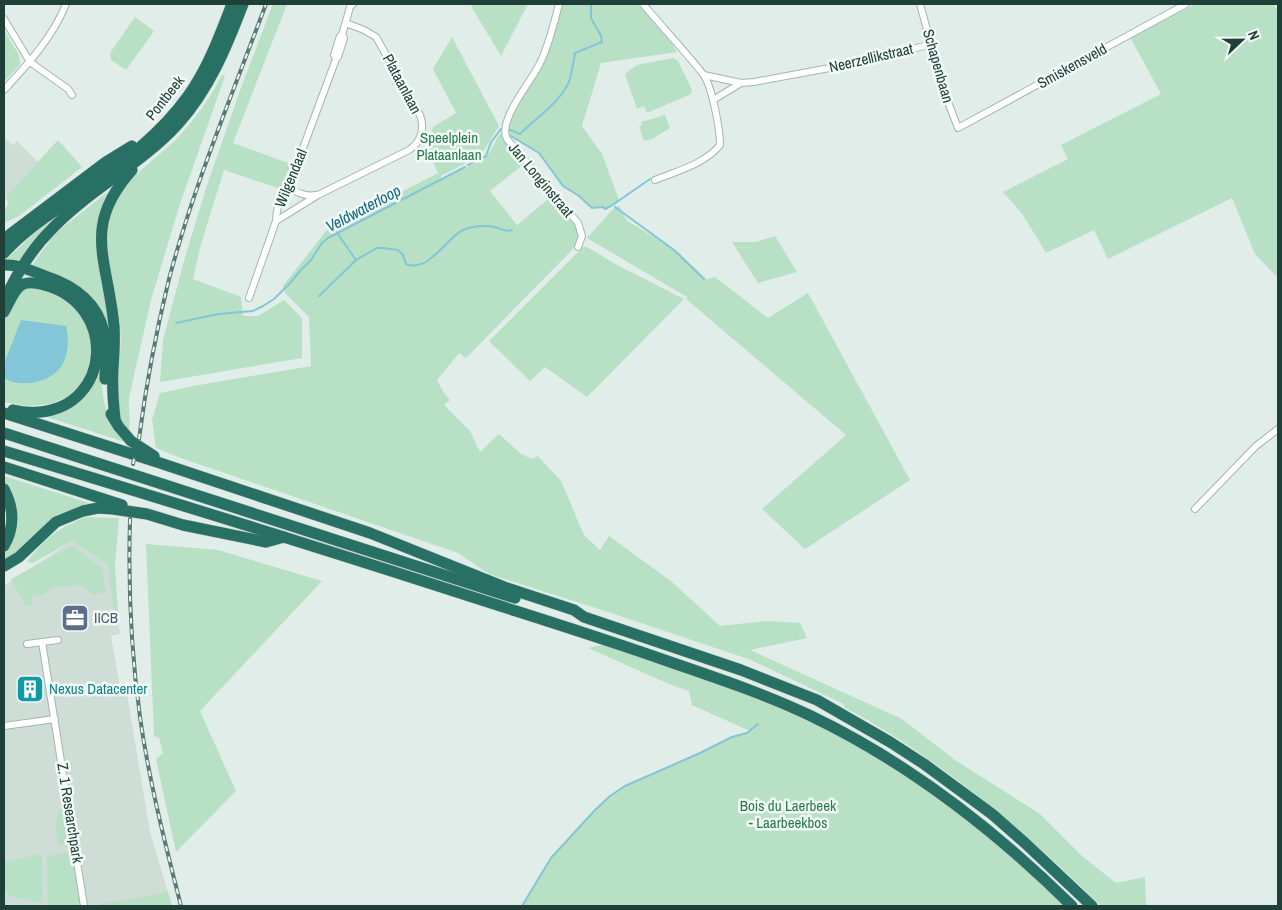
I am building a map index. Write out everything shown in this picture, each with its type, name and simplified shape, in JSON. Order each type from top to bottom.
[{"type":"highway","name":"Pontbeek","points":[[4,253],[30,229],[149,145],[189,95],[211,56],[232,4]]},
{"type":"highway","points":[[4,301],[39,242],[62,219],[149,145],[180,123],[208,82],[233,29],[242,4]]},
{"type":"highway","points":[[4,239],[106,162],[138,143],[149,145]]},
{"type":"highway","points":[[149,145],[116,190],[106,210],[101,225],[101,244],[112,305],[114,328],[112,395],[115,418],[119,427],[131,441],[151,453],[160,463]]},
{"type":"highway","points":[[4,264],[22,268],[62,282],[85,297],[93,307],[104,332],[106,348],[105,392],[109,411],[115,418]]},
{"type":"highway","points":[[4,312],[14,293],[20,285],[26,282],[33,282],[61,290],[75,299],[85,310],[94,326],[97,339],[97,354],[91,378],[79,395],[56,408],[40,412],[4,409]]},
{"type":"highway","points":[[4,413],[394,541],[507,588],[574,610],[584,617]]},
{"type":"highway","points":[[4,433],[545,608],[584,617],[742,670],[808,697],[890,742],[931,769],[992,814],[1092,906]]},
{"type":"highway","points":[[4,451],[284,537],[614,642],[737,685],[811,716],[914,774],[947,798],[983,825],[1072,906]]},
{"type":"highway","points":[[4,467],[147,514]]},
{"type":"highway","points":[[4,488],[12,508],[12,529],[4,546]]},
{"type":"highway","points":[[4,566],[19,557],[47,528],[66,516],[98,508],[147,514],[209,531],[266,542],[284,537]]},
{"type":"street","points":[[4,90],[30,62],[60,19],[66,4]]},
{"type":"street","name":"Jan Longinstraat","points":[[560,4],[540,64],[523,89],[505,124],[504,132],[507,139],[578,223],[582,236],[578,247]]},
{"type":"street","points":[[643,4],[704,75],[713,100],[720,132],[720,145],[716,150],[691,166],[655,180]]},
{"type":"street","name":"Schapenbaan","points":[[920,4],[943,90],[958,128]]},
{"type":"street","name":"Smiskensveld","points":[[958,128],[1186,4]]},
{"type":"street","name":"Wilgendaal","points":[[248,298],[276,220],[284,190],[289,186],[336,59],[334,55],[351,5]]},
{"type":"street","points":[[4,19],[30,62],[68,89],[72,95]]},
{"type":"street","name":"Plataanlaan","points":[[276,220],[318,195],[409,150],[417,143],[422,131],[420,115],[376,37],[346,23]]},
{"type":"street","name":"Neerzellikstraat","points":[[741,83],[862,62],[932,44]]},
{"type":"street","points":[[704,75],[741,83]]},
{"type":"street","points":[[713,100],[741,83]]},
{"type":"street","points":[[289,186],[292,190],[305,195],[318,195]]},
{"type":"street","points":[[1195,509],[1256,446],[1278,429]]},
{"type":"street","points":[[27,644],[58,640]]},
{"type":"street","name":"Z. 1 Researchpark","points":[[42,642],[84,906]]},
{"type":"street","points":[[4,726],[55,719]]},
{"type":"shaded area","points":[[4,137],[13,145],[17,141],[38,162],[5,198]]},
{"type":"shaded area","points":[[72,541],[108,565],[120,634],[111,636],[120,687],[127,694],[150,832],[172,906],[4,906],[4,586]]},
{"type":"green space","points":[[273,4],[287,4],[233,143],[291,164],[281,189],[224,170],[201,244],[193,279],[241,297],[243,316],[258,316],[284,300],[302,318],[302,358],[160,382],[163,340],[184,261],[207,185]]},
{"type":"green space","points":[[473,4],[528,4],[501,56],[471,6]]},
{"type":"green space","points":[[563,4],[638,4],[677,52],[601,63],[582,126],[602,154],[619,200],[605,209],[603,207],[592,208],[579,196],[563,186],[539,153],[506,133],[505,130],[547,54]]},
{"type":"green space","points":[[1196,4],[1273,4],[1278,11],[1278,278],[1255,254],[1232,198],[1108,259],[1094,230],[1046,253],[1023,215],[1003,192],[1068,159],[1061,145],[1161,94],[1130,37]]},
{"type":"green space","points":[[135,17],[154,31],[126,70],[111,60],[110,53]]},
{"type":"green space","points":[[4,30],[19,55],[20,64],[4,82]]},
{"type":"green space","name":"Speelplein Plataanlaan","points":[[452,37],[499,126],[481,155],[441,176],[440,180],[484,159],[500,133],[525,163],[490,191],[517,225],[552,196],[574,222],[578,236],[576,244],[570,252],[466,358],[459,353],[437,380],[450,400],[444,405],[470,431],[480,452],[499,434],[521,454],[532,459],[538,456],[561,481],[584,535],[600,550],[609,536],[672,582],[720,626],[766,621],[800,623],[807,638],[750,650],[902,719],[955,760],[1040,814],[1082,856],[1116,883],[1145,877],[1146,906],[1101,906],[1011,823],[947,772],[914,749],[844,707],[844,704],[751,660],[489,574],[458,553],[156,448],[152,420],[160,393],[311,366],[309,317],[285,293],[283,286],[326,231],[438,173],[427,148],[433,127],[456,113],[433,69]]},
{"type":"green space","points":[[673,58],[679,63],[692,90],[691,94],[647,113],[644,106],[637,109],[625,74],[637,65]]},
{"type":"green space","points":[[222,75],[225,76],[180,204],[151,300],[129,398],[129,430],[121,422],[118,415],[117,382],[121,339],[118,310],[107,252],[108,223],[112,208],[127,184],[181,134],[203,106]]},
{"type":"green space","points":[[665,115],[670,128],[652,139],[644,141],[639,127],[642,125],[641,122]]},
{"type":"green space","points":[[58,140],[82,167],[19,216],[4,223],[4,211],[9,203],[5,198]]},
{"type":"green space","points":[[98,185],[20,264],[5,261],[32,235]]},
{"type":"green space","points":[[114,187],[101,214],[111,327],[108,332],[30,268],[55,234]]},
{"type":"green space","points":[[619,206],[627,221],[676,250],[706,279],[715,277],[768,318],[808,293],[910,480],[805,549],[762,509],[846,435],[686,299],[687,297],[587,238],[614,208]]},
{"type":"green space","points":[[775,236],[797,272],[758,283],[732,242],[756,242]]},
{"type":"green space","points":[[583,247],[587,247],[617,265],[684,299],[587,397],[545,367],[530,381],[489,341]]},
{"type":"green space","points":[[25,272],[68,288],[85,300],[95,314],[100,328],[102,343],[103,391],[107,413],[112,423],[128,443],[41,415],[66,407],[84,391],[92,379],[97,365],[98,336],[94,322],[86,308],[76,297],[58,286],[23,275]]},
{"type":"green space","points":[[28,287],[45,289],[78,308],[93,341],[87,376],[73,394],[51,404],[28,406],[4,402],[4,318],[15,295]]},
{"type":"green space","points":[[4,476],[95,505],[51,521],[18,552],[4,562],[4,552],[12,537]]},
{"type":"green space","points":[[86,517],[119,518],[115,565],[118,615],[114,609],[108,565],[72,541],[33,563],[27,562],[40,546],[53,535]]},
{"type":"green space","points":[[146,544],[218,550],[322,581],[200,711],[236,791],[176,852],[156,759],[163,753],[159,738],[154,736]]},
{"type":"green space","points":[[72,546],[102,568],[106,592],[93,595],[80,585],[51,588],[45,594],[32,597],[32,605],[26,607],[11,579]]},
{"type":"green space","name":"Bois du Laerbeek - Laarbeekbos","points":[[603,645],[758,699],[808,721],[878,758],[944,803],[975,827],[1006,852],[1064,906],[522,906],[551,858],[610,796],[625,786],[732,737],[750,731],[692,705],[689,691],[588,648]]},
{"type":"green space","points":[[60,809],[63,809],[69,842],[68,844],[61,845],[58,843],[55,820]]},
{"type":"green space","points":[[71,852],[80,906],[48,906],[47,856]]},
{"type":"green space","points":[[42,854],[42,903],[8,896],[8,891],[4,892],[4,862]]},
{"type":"green space","points":[[168,892],[172,906],[91,906]]},
{"type":"water","points":[[21,320],[66,326],[68,347],[63,364],[57,371],[41,381],[19,383],[4,378],[4,364]]},
{"type":"waterway","name":"Veldwaterloop","points":[[508,129],[520,134],[546,111],[568,84],[575,53],[602,42],[601,36],[591,18],[591,4]]},
{"type":"waterway","name":"Veldwaterloop","points":[[468,165],[486,156],[491,142],[501,129]]},
{"type":"waterway","points":[[511,136],[539,153],[563,186],[579,196],[592,208],[603,207],[605,209],[650,179]]},
{"type":"waterway","name":"Veldwaterloop","points":[[176,323],[218,314],[253,311],[263,306],[274,299],[291,282],[328,238],[465,167]]},
{"type":"waterway","points":[[615,207],[674,250],[704,279]]},
{"type":"waterway","points":[[337,233],[356,260],[377,248],[383,248],[398,250],[403,255],[406,264],[414,265],[422,264],[429,260],[456,234],[463,230],[487,226],[505,231],[512,230]]},
{"type":"waterway","points":[[319,296],[356,260]]},
{"type":"waterway","points":[[522,906],[551,858],[610,796],[625,786],[732,737],[747,733],[758,724]]},
{"type":"railway","points":[[139,439],[156,339],[179,244],[214,140],[266,4]]},
{"type":"railway","points":[[133,464],[134,459]]},
{"type":"railway","points":[[130,519],[131,618],[134,668],[140,717],[163,835],[181,906]]},
{"type":"place","name":"IICB","points":[[75,618]]},
{"type":"place","name":"Nexus Datacenter","points":[[30,689]]}]
